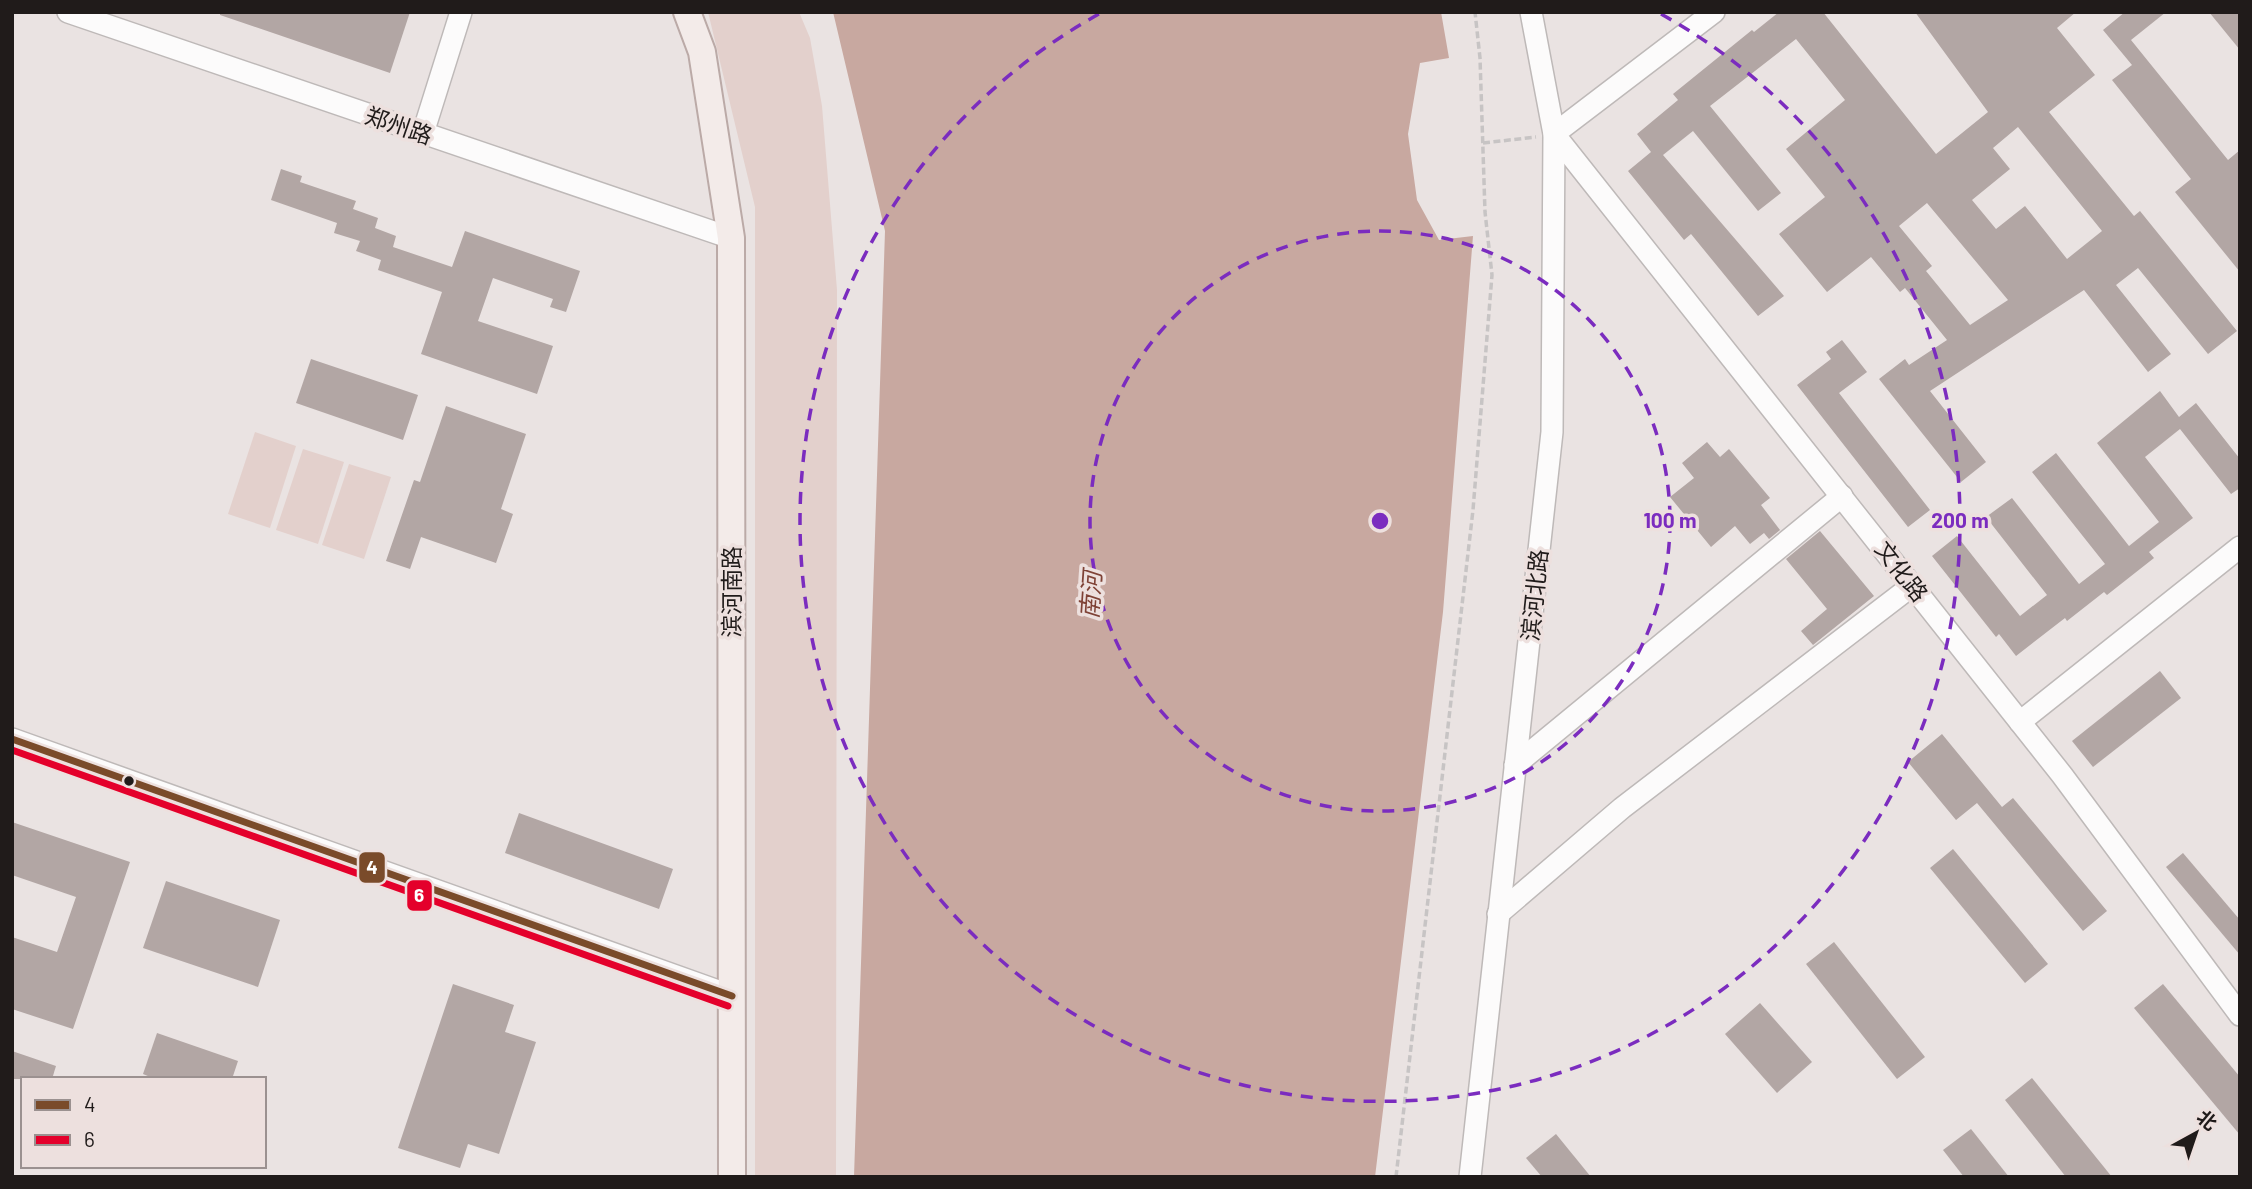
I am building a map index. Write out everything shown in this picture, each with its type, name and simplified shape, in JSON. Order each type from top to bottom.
[{"type":"main road","name":"滨河南路","points":[[688,12],[702,52],[731,238],[732,1177]]},
{"type":"street","name":"郑州路","points":[[68,12],[731,238]]},
{"type":"street","points":[[423,133],[461,12]]},
{"type":"street","name":"滨河北路","points":[[1470,1177],[1552,432],[1554,134],[1531,12]]},
{"type":"street","points":[[1554,134],[1714,12]]},
{"type":"street","name":"文化路","points":[[1554,134],[2020,722],[2240,1015]]},
{"type":"street","points":[[1515,765],[1842,496]]},
{"type":"street","points":[[2020,722],[2240,547]]},
{"type":"street","points":[[1498,914],[1622,808],[1913,586]]},
{"type":"street","points":[[12,738],[732,996]]},
{"type":"path","points":[[1396,1177],[1474,510],[1492,275],[1475,12]]},
{"type":"path","points":[[1483,143],[1554,134]]},
{"type":"shaded area","points":[[708,12],[799,12],[810,38],[822,106],[837,290],[836,1177],[755,1177],[755,207]]},
{"type":"shaded area","points":[[255,432],[296,446],[270,528],[228,514]]},
{"type":"shaded area","points":[[303,449],[344,462],[318,544],[276,530]]},
{"type":"shaded area","points":[[349,464],[391,477],[364,559],[322,545]]},
{"type":"water","name":"南河","points":[[833,12],[1441,12],[1449,58],[1420,63],[1408,134],[1417,200],[1439,240],[1473,236],[1443,612],[1375,1177],[854,1177],[885,231]]},
{"type":"building","points":[[220,12],[410,12],[390,73],[220,15]]},
{"type":"building","points":[[1779,12],[1823,12],[1936,154],[1988,112],[1915,12],[2076,12],[2057,28],[2095,75],[2049,112],[2134,216],[2140,211],[2237,331],[2208,354],[2138,268],[2116,285],[2171,354],[2148,372],[2084,290],[1930,391],[1986,462],[1961,482],[1879,379],[1905,359],[1909,365],[1947,340],[1905,288],[1900,292],[1871,257],[1827,292],[1779,234],[1825,197],[1786,149],[1845,100],[1796,39],[1710,106],[1781,193],[1758,211],[1693,131],[1663,155],[1784,296],[1758,316],[1691,234],[1684,240],[1628,171],[1651,152],[1637,134],[1678,100],[1673,94],[1752,30],[1754,32]],"holes":[[[2018,127],[2102,231],[2067,259],[2025,206],[1996,229],[1972,200],[2010,169],[1993,148]],[[1927,203],[2008,300],[1970,325],[1926,271],[1932,266],[1899,226]]]},
{"type":"building","points":[[2125,12],[2166,12],[2131,40],[2228,160],[2240,150],[2240,272],[2175,192],[2191,179],[2112,80],[2132,65],[2103,30]]},
{"type":"building","points":[[2209,12],[2240,12],[2240,50]]},
{"type":"building","points":[[281,169],[302,176],[300,182],[356,201],[353,209],[378,218],[375,228],[396,236],[393,247],[452,267],[465,231],[580,271],[566,312],[550,307],[553,299],[493,278],[478,321],[553,346],[537,394],[421,354],[442,292],[378,270],[381,260],[356,251],[360,241],[334,233],[337,223],[271,200]]},
{"type":"building","points":[[1842,340],[1867,372],[1839,393],[1930,510],[1908,527],[1797,385],[1831,359],[1826,352]]},
{"type":"building","points":[[311,359],[418,395],[403,440],[296,403]]},
{"type":"building","points":[[2160,391],[2179,417],[2196,403],[2240,459],[2240,488],[2231,494],[2180,429],[2145,457],[2193,518],[2149,552],[2154,558],[2107,595],[2104,592],[2067,621],[2065,618],[2016,656],[1999,634],[1996,637],[1932,556],[1957,536],[2020,616],[2047,595],[1986,517],[2012,498],[2079,584],[2105,564],[2032,472],[2056,453],[2129,546],[2159,522],[2097,443]]},
{"type":"building","points":[[446,406],[526,434],[501,509],[513,514],[496,563],[421,537],[410,569],[386,561],[414,480],[420,482]]},
{"type":"building","points":[[1707,442],[1720,457],[1729,449],[1770,498],[1761,505],[1780,530],[1769,539],[1764,533],[1750,544],[1735,526],[1711,547],[1670,497],[1694,478],[1682,463]]},
{"type":"building","points":[[1820,531],[1874,596],[1813,645],[1801,631],[1827,609],[1786,559]]},
{"type":"building","points":[[2160,671],[2181,698],[2093,767],[2072,741]]},
{"type":"building","points":[[1942,734],[2002,807],[2013,798],[2107,911],[2083,931],[1977,803],[1956,820],[1908,762]]},
{"type":"building","points":[[519,813],[673,869],[659,909],[505,853]]},
{"type":"building","points":[[12,822],[130,862],[73,1029],[12,1009],[12,937],[57,952],[76,897],[12,875]]},
{"type":"building","points":[[1953,849],[2048,964],[2025,983],[1930,868]]},
{"type":"building","points":[[2183,853],[2240,920],[2240,955],[2166,867]]},
{"type":"building","points":[[166,881],[280,920],[258,987],[143,948]]},
{"type":"building","points":[[1834,942],[1925,1057],[1897,1079],[1806,964]]},
{"type":"building","points":[[453,984],[514,1005],[505,1032],[536,1042],[499,1154],[468,1144],[460,1168],[398,1148]]},
{"type":"building","points":[[2163,984],[2240,1077],[2240,1135],[2134,1008]]},
{"type":"building","points":[[1760,1003],[1812,1062],[1777,1093],[1725,1034]]},
{"type":"building","points":[[157,1033],[238,1061],[233,1077],[150,1077],[143,1074]]},
{"type":"building","points":[[12,1051],[56,1066],[53,1077],[12,1079]]},
{"type":"building","points":[[2032,1078],[2112,1177],[2066,1177],[2005,1100]]},
{"type":"building","points":[[1971,1129],[2009,1177],[1964,1177],[1943,1150]]},
{"type":"building","points":[[1556,1134],[1591,1177],[1542,1177],[1526,1158]]},
{"type":"transit line","name":"4","points":[[12,739],[732,996]]},
{"type":"transit line","name":"6","points":[[12,750],[728,1006]]}]
